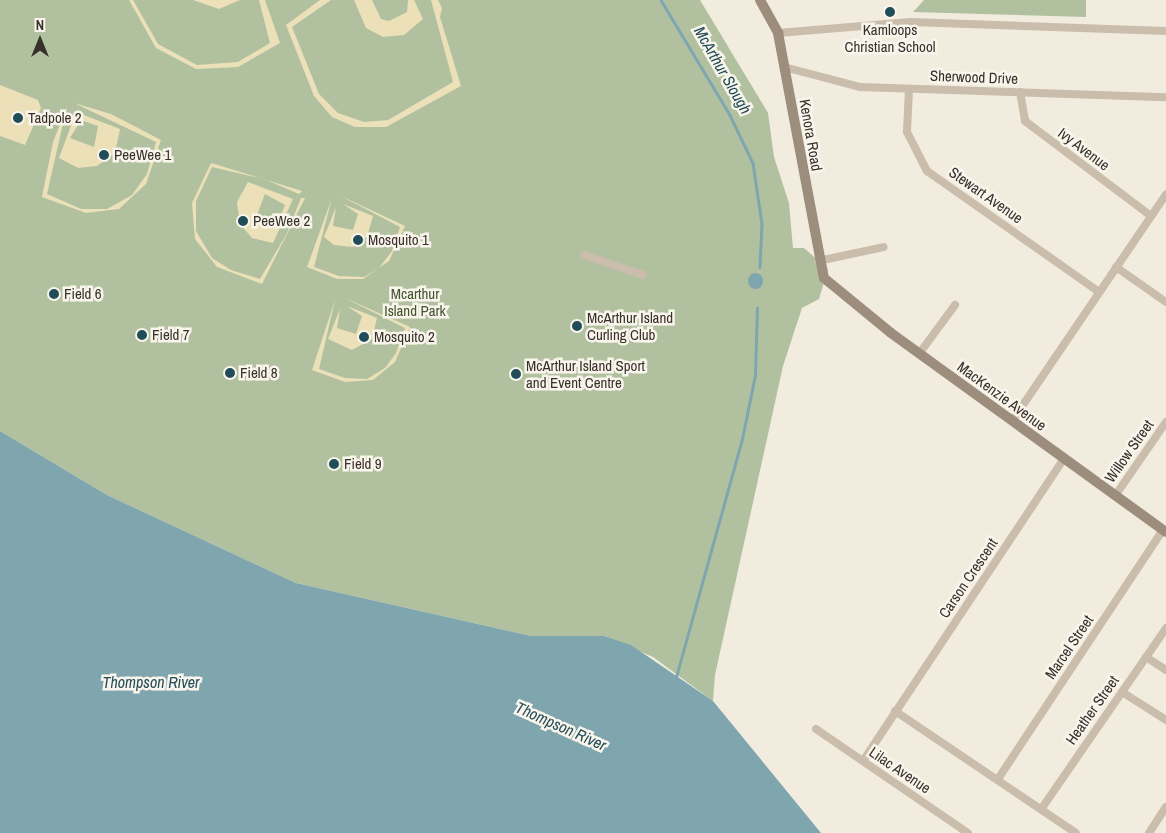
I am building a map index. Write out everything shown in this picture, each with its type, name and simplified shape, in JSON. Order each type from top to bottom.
[{"type":"street","name":"Kenora Road","points":[[760,0],[778,33],[818,261],[824,278]]},
{"type":"street","points":[[778,33],[910,22],[1166,31]]},
{"type":"street","name":"Sherwood Drive","points":[[784,67],[860,87],[1166,97]]},
{"type":"street","name":"Stewart Avenue","points":[[909,89],[908,132],[927,170],[1100,292]]},
{"type":"street","name":"Ivy Avenue","points":[[1020,92],[1025,121],[1151,216]]},
{"type":"street","points":[[1012,421],[1166,194]]},
{"type":"street","points":[[818,261],[884,247]]},
{"type":"street","points":[[584,255],[643,275]]},
{"type":"street","points":[[1116,267],[1166,302]]},
{"type":"street","name":"MacKenzie Avenue","points":[[824,278],[919,354],[1164,531]]},
{"type":"street","points":[[919,354],[955,305]]},
{"type":"street","name":"Willow Street","points":[[1115,496],[1166,422]]},
{"type":"street","name":"Carson Crescent","points":[[863,761],[1064,459]]},
{"type":"street","name":"Marcel Street","points":[[998,779],[1164,531]]},
{"type":"street","name":"Heather Street","points":[[1042,808],[1166,628]]},
{"type":"street","points":[[1146,657],[1166,670]]},
{"type":"street","points":[[1122,692],[1166,720]]},
{"type":"street","points":[[896,711],[1042,808],[1076,833]]},
{"type":"street","name":"Lilac Avenue","points":[[816,729],[968,833]]},
{"type":"street","points":[[1149,833],[1166,807]]},
{"type":"green space","name":"Mcarthur Island Park","points":[[0,0],[700,0],[768,113],[774,157],[789,203],[793,248],[804,248],[828,269],[819,299],[802,308],[783,366],[715,675],[713,701],[653,657],[604,636],[531,636],[296,583],[107,495],[0,431]]},
{"type":"green space","points":[[924,0],[1086,0],[1086,17],[913,12]]},
{"type":"sand","points":[[129,0],[133,0],[158,44],[197,65],[238,62],[270,43],[259,0],[265,0],[280,43],[238,67],[196,69],[156,48]]},
{"type":"sand","points":[[193,0],[240,0],[219,9]]},
{"type":"sand","points":[[320,0],[331,0],[292,27],[319,94],[338,113],[364,122],[388,120],[453,82],[431,0],[438,0],[442,8],[440,17],[461,86],[386,127],[355,127],[332,117],[314,96],[286,25]]},
{"type":"sand","points":[[354,0],[372,0],[381,19],[389,21],[407,12],[408,0],[414,0],[423,19],[404,35],[383,37],[366,28]]},
{"type":"sand","name":"Tadpole 2","points":[[0,85],[38,100],[41,108],[25,145],[0,136]]},
{"type":"sand","points":[[74,103],[111,114],[161,140],[146,184],[119,209],[86,213],[42,197],[53,142],[67,106],[47,194],[81,209],[107,209],[132,195],[147,174],[156,142]]},
{"type":"sand","points":[[76,112],[120,129],[115,153],[97,166],[78,168],[59,158]],"holes":[[[81,120],[98,126],[94,147],[70,138]]]},
{"type":"sand","points":[[211,163],[260,178],[212,167],[196,201],[196,231],[212,258],[231,270],[260,279],[286,235],[301,198],[305,198],[262,284],[217,267],[195,239],[192,203]]},
{"type":"sand","points":[[267,180],[302,191],[299,194]]},
{"type":"sand","points":[[248,182],[293,199],[273,243],[252,238],[240,224],[237,202]],"holes":[[[265,194],[285,205],[277,224],[257,215]]]},
{"type":"sand","points":[[339,195],[405,226],[389,261],[379,268],[392,251],[400,227]]},
{"type":"sand","points":[[332,198],[314,267],[339,276],[364,277],[378,269],[363,279],[337,279],[307,267]]},
{"type":"sand","points":[[343,204],[373,216],[367,237],[353,247],[334,245],[324,237],[336,207],[333,226],[353,230],[358,214]]},
{"type":"sand","points":[[343,297],[410,327],[395,362],[373,380],[345,382],[312,370],[335,300],[319,369],[345,378],[367,379],[385,368],[396,353],[405,328]]},
{"type":"sand","points":[[347,306],[377,318],[372,339],[352,350],[328,339],[340,309],[337,328],[356,334],[362,316]]},
{"type":"water","name":"Thompson River","points":[[0,431],[107,495],[296,583],[531,636],[604,636],[631,645],[713,701],[821,833],[0,833]]},
{"type":"waterway","name":"McArthur Slough","points":[[661,0],[730,115],[753,163],[762,224],[760,267]]},
{"type":"waterway","points":[[676,677],[742,439],[755,375],[757,308]]},
{"type":"place","name":"Kamloops Christian School","points":[[890,12]]},
{"type":"place","name":"Tadpole 2","points":[[18,118]]},
{"type":"place","name":"PeeWee 1","points":[[104,155]]},
{"type":"place","name":"PeeWee 2","points":[[243,221]]},
{"type":"place","name":"Mosquito 1","points":[[358,240]]},
{"type":"place","name":"Field 6","points":[[54,294]]},
{"type":"place","name":"McArthur Island Curling Club","points":[[577,326]]},
{"type":"place","name":"Field 7","points":[[142,335]]},
{"type":"place","name":"Mosquito 2","points":[[364,337]]},
{"type":"place","name":"Field 8","points":[[230,373]]},
{"type":"place","name":"McArthur Island Sport and Event Centre","points":[[516,374]]},
{"type":"place","name":"Field 9","points":[[334,464]]}]
